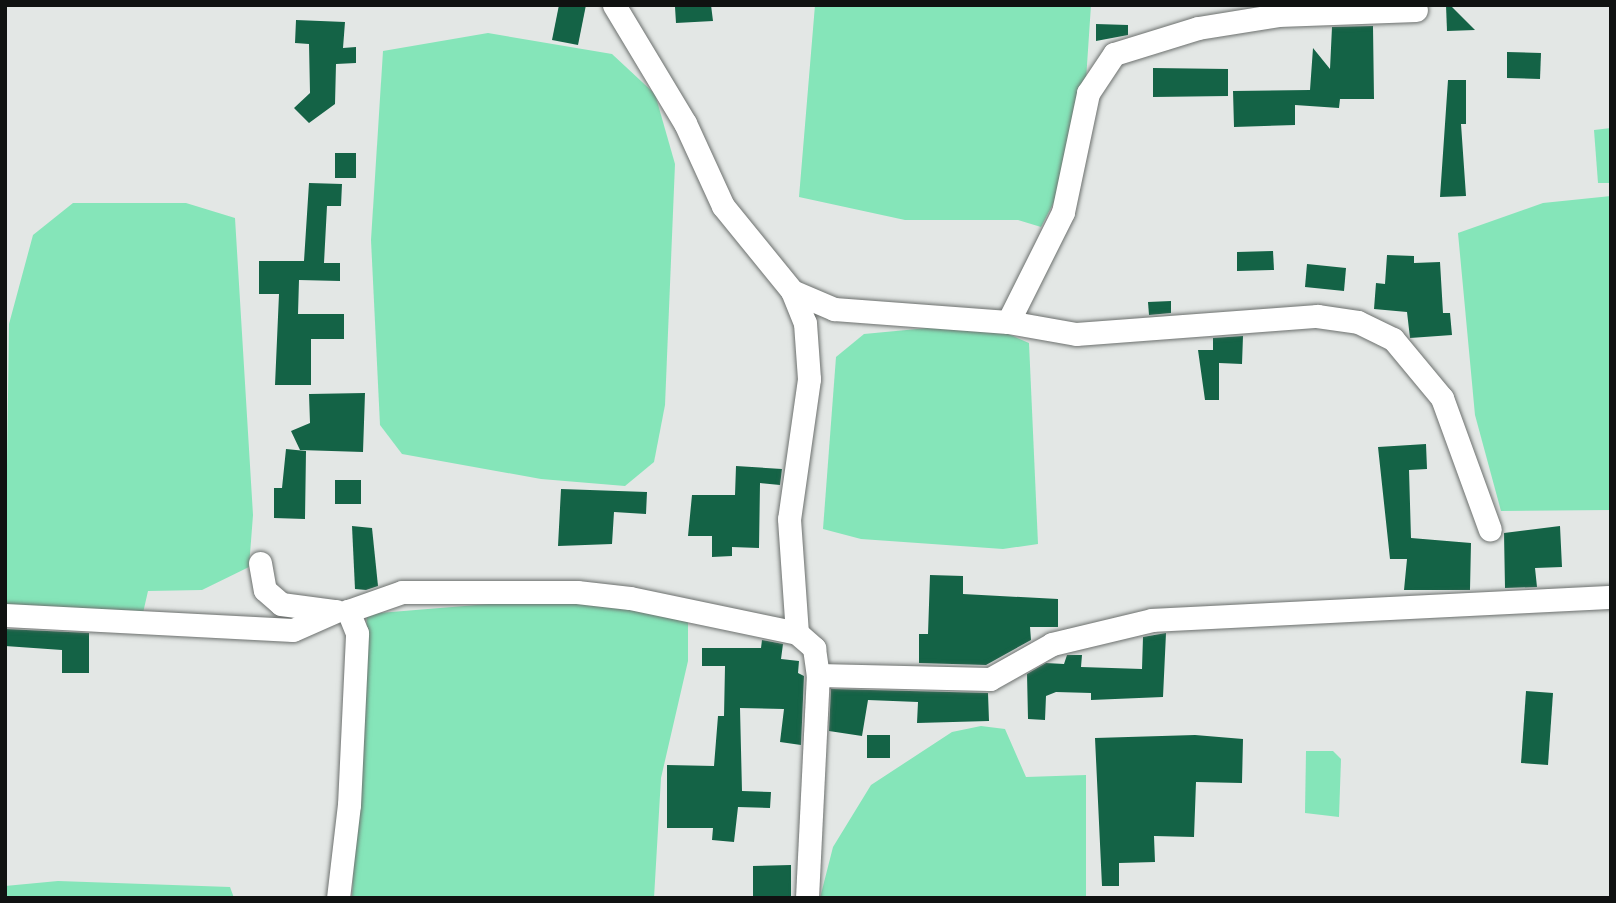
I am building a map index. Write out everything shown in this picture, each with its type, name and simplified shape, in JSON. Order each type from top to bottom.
[{"type":"street","points":[[614,5],[685,123],[723,206],[792,290],[805,323],[809,379],[789,519],[797,633]]},
{"type":"street","points":[[1008,322],[1063,212],[1088,93],[1114,54],[1198,28],[1278,15],[1416,10]]},
{"type":"street","points":[[792,290],[834,309],[1008,322],[1076,334],[1317,316],[1358,322],[1394,338],[1442,398],[1490,530]]},
{"type":"street","points":[[260,563],[265,590],[281,604],[342,611],[357,633],[349,805],[338,898]]},
{"type":"street","points":[[5,615],[293,630],[402,592],[577,592],[677,606],[797,633],[814,648],[818,675],[807,898]]},
{"type":"street","points":[[818,675],[990,679],[1052,644],[1152,620],[1611,597]]},
{"type":"shaded area","points":[[815,5],[1091,5],[1086,80],[1054,202],[1041,227],[1018,220],[905,220],[799,197]]},
{"type":"shaded area","points":[[488,33],[612,54],[655,94],[675,164],[665,405],[654,462],[625,486],[541,479],[402,454],[380,425],[371,240],[383,51]]},
{"type":"shaded area","points":[[1611,128],[1611,183],[1598,183],[1594,130]]},
{"type":"shaded area","points":[[1611,196],[1611,510],[1501,511],[1475,415],[1458,233],[1543,203]]},
{"type":"shaded area","points":[[73,203],[186,203],[235,218],[253,515],[249,567],[202,590],[148,591],[143,613],[5,610],[9,324],[33,235]]},
{"type":"shaded area","points":[[949,326],[994,328],[1029,343],[1038,544],[1003,549],[861,539],[823,529],[836,357],[864,334]]},
{"type":"shaded area","points":[[550,599],[655,608],[688,618],[688,661],[661,778],[654,898],[352,898],[367,614]]},
{"type":"shaded area","points":[[981,726],[1005,729],[1026,777],[1086,775],[1086,898],[820,898],[833,847],[871,785],[952,732]]},
{"type":"shaded area","points":[[1306,751],[1333,751],[1341,759],[1339,817],[1305,813]]},
{"type":"shaded area","points":[[58,881],[230,887],[234,898],[5,898],[5,886]]},
{"type":"building","points":[[559,5],[586,5],[578,45],[552,40]]},
{"type":"building","points":[[711,5],[713,21],[676,23],[675,7]]},
{"type":"building","points":[[1446,5],[1450,5],[1475,30],[1447,31]]},
{"type":"building","points":[[296,20],[345,22],[343,48],[356,47],[356,63],[336,64],[335,104],[309,123],[294,108],[310,93],[309,44],[295,43]]},
{"type":"building","points":[[1096,24],[1128,25],[1128,35],[1096,41]]},
{"type":"building","points":[[1373,26],[1374,99],[1340,99],[1339,108],[1295,105],[1295,125],[1234,127],[1233,91],[1310,90],[1313,48],[1330,69],[1332,27]]},
{"type":"building","points":[[1507,52],[1541,53],[1540,79],[1507,78]]},
{"type":"building","points":[[1153,68],[1228,69],[1228,96],[1153,97]]},
{"type":"building","points":[[1448,80],[1466,80],[1466,124],[1461,124],[1466,196],[1440,197]]},
{"type":"building","points":[[335,153],[356,153],[356,178],[335,178]]},
{"type":"building","points":[[309,183],[342,184],[341,206],[327,206],[324,263],[340,263],[340,281],[299,280],[298,314],[344,314],[344,339],[311,339],[311,385],[275,385],[279,294],[259,294],[259,261],[304,261]]},
{"type":"building","points":[[1273,251],[1274,270],[1237,271],[1237,252]]},
{"type":"building","points":[[1387,255],[1414,256],[1414,263],[1440,262],[1443,313],[1450,313],[1452,335],[1410,338],[1407,312],[1374,309],[1376,283],[1385,284]]},
{"type":"building","points":[[1307,264],[1346,268],[1344,291],[1305,287]]},
{"type":"building","points":[[1171,301],[1171,313],[1149,315],[1148,302]]},
{"type":"building","points":[[1243,336],[1242,364],[1219,363],[1219,400],[1205,400],[1198,350],[1213,350],[1213,338]]},
{"type":"building","points":[[365,393],[363,452],[300,450],[291,431],[310,423],[309,394]]},
{"type":"building","points":[[1426,444],[1427,469],[1409,470],[1411,538],[1471,543],[1470,590],[1404,590],[1407,559],[1390,559],[1378,447]]},
{"type":"building","points":[[286,449],[306,451],[305,519],[274,518],[274,488],[282,488]]},
{"type":"building","points":[[736,466],[782,469],[780,485],[760,483],[759,548],[732,547],[732,556],[712,557],[712,536],[688,536],[692,495],[735,495]]},
{"type":"building","points":[[335,480],[361,480],[361,504],[335,504]]},
{"type":"building","points":[[561,489],[647,492],[646,514],[614,512],[612,544],[558,546]]},
{"type":"building","points":[[352,526],[372,528],[378,586],[366,590],[355,589]]},
{"type":"building","points":[[1560,526],[1562,567],[1535,568],[1537,587],[1505,588],[1504,533]]},
{"type":"building","points":[[930,575],[963,576],[963,594],[1058,599],[1058,627],[1030,627],[1031,640],[986,665],[919,663],[919,634],[928,634]]},
{"type":"building","points":[[5,629],[89,633],[89,673],[62,673],[62,650],[5,646]]},
{"type":"building","points":[[1166,633],[1163,697],[1091,700],[1091,693],[1056,692],[1046,696],[1045,720],[1028,719],[1027,674],[1046,663],[1064,664],[1067,655],[1082,655],[1081,667],[1142,669],[1143,637]]},
{"type":"building","points":[[762,640],[783,644],[781,659],[799,661],[798,673],[804,676],[801,745],[780,742],[784,709],[740,708],[742,791],[771,792],[770,808],[738,807],[734,842],[712,840],[713,828],[667,828],[667,765],[714,766],[718,716],[724,716],[725,666],[702,666],[702,648],[761,648]]},
{"type":"building","points":[[831,689],[988,693],[989,721],[917,723],[918,702],[868,700],[862,736],[829,731]]},
{"type":"building","points":[[1526,691],[1553,693],[1548,765],[1521,763]]},
{"type":"building","points":[[867,735],[890,735],[890,758],[867,758]]},
{"type":"building","points":[[1195,735],[1243,739],[1242,783],[1196,782],[1194,837],[1154,836],[1155,862],[1119,863],[1119,886],[1102,886],[1095,738]]},
{"type":"building","points":[[791,865],[791,898],[753,898],[753,866]]}]
